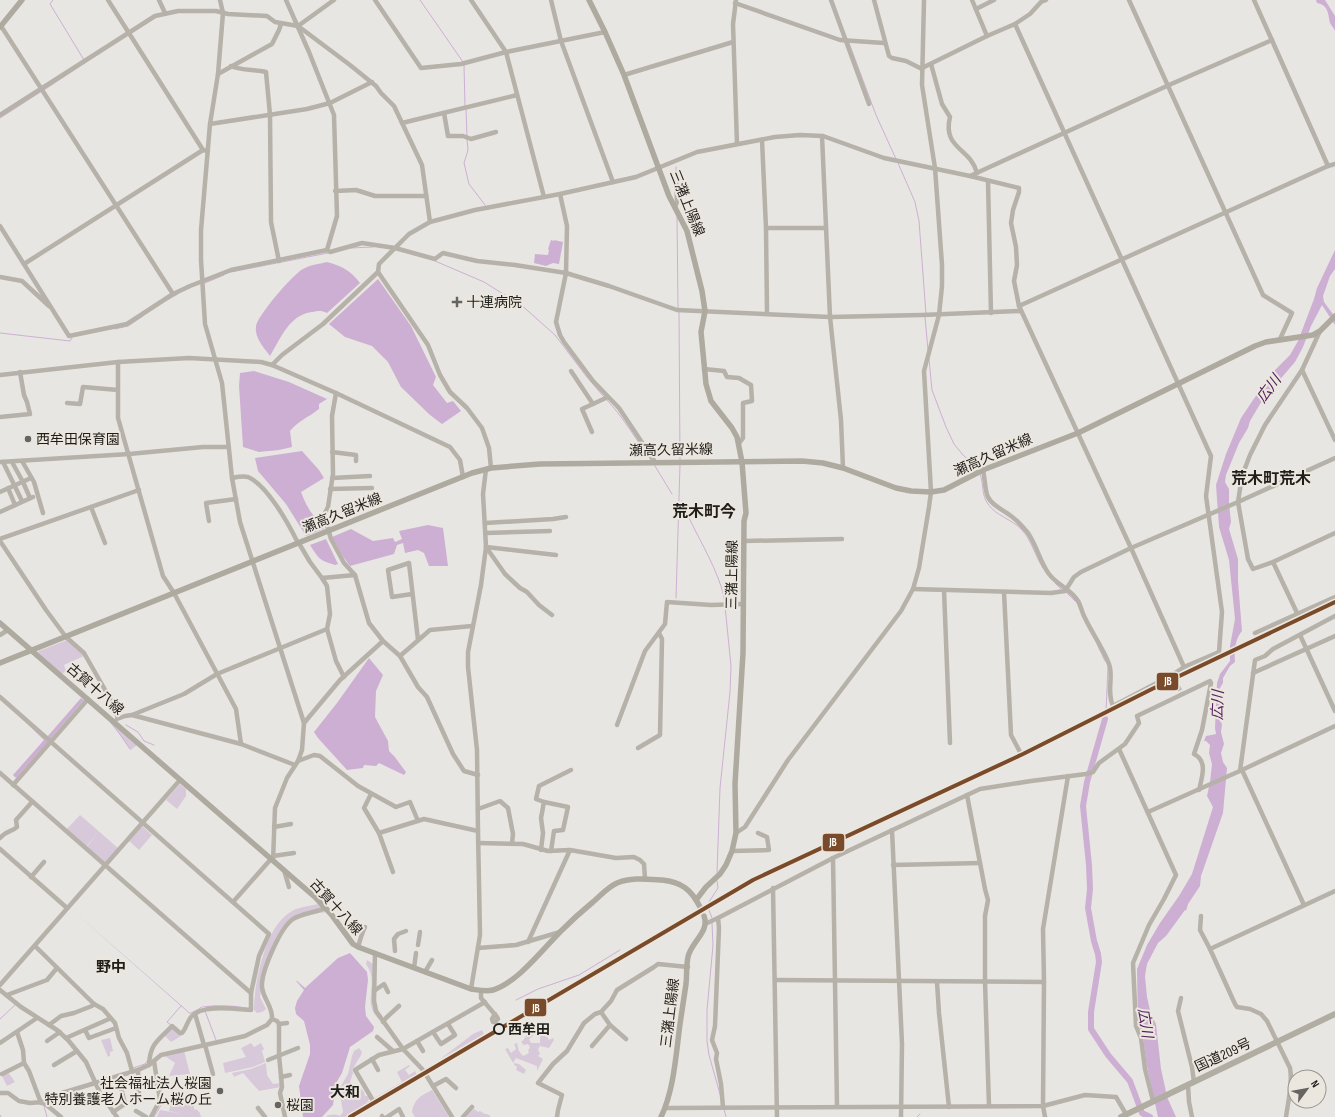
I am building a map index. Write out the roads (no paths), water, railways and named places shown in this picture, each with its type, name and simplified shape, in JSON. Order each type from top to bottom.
[{"type":"highway","name":"国道209号","points":[[1123,1116],[1335,1014]]},
{"type":"main road","points":[[1,26],[22,0]]},
{"type":"main road","name":"三潴上陽線","points":[[589,0],[606,32],[660,168],[669,196],[687,231],[702,291],[705,311],[700,332],[706,384],[710,399],[719,413],[732,428],[739,443],[742,462],[746,501],[743,671],[735,800],[736,833],[732,851],[722,871],[706,887],[696,900]]},
{"type":"main road","name":"瀬高久留米線","points":[[0,663],[463,477],[488,469],[540,464],[802,461],[823,463],[843,468],[896,488],[911,491],[930,492],[944,490],[983,470],[1078,433],[1256,346],[1283,339],[1301,338],[1313,335],[1320,331],[1335,316]]},
{"type":"main road","name":"古賀十八線","points":[[0,623],[272,858],[316,898],[350,941],[358,947],[471,989],[491,991],[511,980],[535,959],[560,932],[608,888],[625,881],[645,879],[673,882],[681,884],[696,900]]},
{"type":"main road","points":[[696,900],[700,907]]},
{"type":"main road","points":[[704,916],[705,924]]},
{"type":"main road","name":"三潴上陽線","points":[[661,1117],[666,1108],[677,1055],[688,957],[691,949],[702,933],[705,924]]},
{"type":"street","points":[[108,0],[205,151]]},
{"type":"street","points":[[159,0],[165,13]]},
{"type":"street","points":[[220,0],[224,14],[218,74],[205,151],[201,230],[202,281],[206,324],[222,383],[232,478],[240,522],[304,723],[302,750],[297,763],[287,778],[275,808],[272,858]]},
{"type":"street","points":[[286,0],[334,115],[337,216],[327,250]]},
{"type":"street","points":[[298,26],[334,0]]},
{"type":"street","points":[[375,0],[421,68],[461,64],[506,52],[606,32]]},
{"type":"street","points":[[471,0],[506,52],[544,197]]},
{"type":"street","points":[[551,0],[561,41],[612,182]]},
{"type":"street","points":[[831,0],[869,104]]},
{"type":"street","points":[[874,0],[884,43],[889,56],[892,58],[906,60],[922,68]]},
{"type":"street","points":[[736,833],[744,827],[788,760],[901,611],[913,589],[923,546],[930,492],[924,371],[939,315],[942,286],[942,265],[935,168],[924,97],[922,68],[924,0]]},
{"type":"street","points":[[972,0],[987,36]]},
{"type":"street","points":[[976,9],[994,0]]},
{"type":"street","points":[[922,68],[1015,24],[1030,14],[1041,2],[1046,0]]},
{"type":"street","points":[[1129,0],[1169,85],[1263,295],[1292,314],[1283,339]]},
{"type":"street","points":[[1254,0],[1328,166]]},
{"type":"street","points":[[737,144],[732,24],[735,2],[840,40],[884,43]]},
{"type":"street","points":[[0,115],[155,16],[178,10],[216,11],[224,14],[267,16],[275,22],[281,24],[298,26],[372,82],[394,106],[422,165],[430,222]]},
{"type":"street","points":[[218,74],[272,44],[280,30],[281,24]]},
{"type":"street","points":[[983,470],[987,495],[991,503],[1012,516],[1022,525],[1030,536],[1049,574],[1067,589],[1078,601],[1084,618],[1090,626],[1109,664],[1111,673],[1110,698],[1113,706],[1172,675],[1184,667],[1219,652],[1222,612],[1210,514],[1206,496],[1211,456],[1015,24]]},
{"type":"street","points":[[1,26],[173,294]]},
{"type":"street","points":[[970,176],[1169,85],[1272,40]]},
{"type":"street","points":[[624,75],[733,42]]},
{"type":"street","points":[[931,64],[942,104],[950,116],[947,125],[953,144],[966,155],[975,167],[977,173]]},
{"type":"street","points":[[231,66],[239,70],[256,69],[266,72],[270,115],[271,222],[279,261]]},
{"type":"street","points":[[210,124],[307,109],[330,103],[372,82]]},
{"type":"street","points":[[402,123],[517,95]]},
{"type":"street","points":[[444,113],[448,136],[463,136],[471,139],[496,132]]},
{"type":"street","points":[[272,365],[282,355],[323,324],[378,272],[379,264],[409,234],[430,222],[475,210],[560,194],[636,177],[696,152],[775,137],[800,135],[822,136],[884,158],[935,168],[1019,188],[1020,192],[1013,210],[1011,223],[1016,247],[1017,265],[1014,281],[1019,306],[1131,548],[1184,667]]},
{"type":"street","points":[[822,136],[830,317],[841,420],[843,468]]},
{"type":"street","points":[[762,140],[768,313]]},
{"type":"street","points":[[24,264],[205,151]]},
{"type":"street","points":[[1019,306],[1121,258],[1335,164]]},
{"type":"street","points":[[675,207],[677,202],[676,175]]},
{"type":"street","points":[[988,181],[991,313]]},
{"type":"street","points":[[336,191],[356,190],[375,196],[426,196]]},
{"type":"street","points":[[560,194],[567,226],[566,273],[556,322],[558,329],[564,342],[594,382],[619,408],[655,462]]},
{"type":"street","points":[[0,226],[70,336],[127,324],[173,294],[231,270],[327,250],[330,252],[362,243],[395,248],[435,259],[443,253],[477,261],[566,273],[609,286],[677,310],[830,317],[939,315],[1021,311]]},
{"type":"street","points":[[766,228],[826,228]]},
{"type":"street","points":[[378,272],[428,344],[440,375],[450,392],[467,408],[482,428],[489,448],[488,469],[483,494],[486,547],[481,585],[468,652],[468,667],[477,750],[480,935],[471,989]]},
{"type":"street","points":[[0,277],[22,281],[54,311]]},
{"type":"street","points":[[1320,331],[1302,370],[1265,426],[1250,455],[1242,476],[1237,503],[1248,559],[1253,569],[1273,562],[1335,533]]},
{"type":"street","points":[[0,375],[118,362],[189,358],[261,362],[272,365],[336,393],[450,447],[460,460],[463,477]]},
{"type":"street","points":[[118,362],[118,418],[163,576],[174,593],[236,709],[241,744]]},
{"type":"street","points":[[704,369],[724,371],[727,377],[739,378],[751,385],[752,401],[743,403],[743,438],[739,443]]},
{"type":"street","points":[[1302,370],[1333,431],[1335,440]]},
{"type":"street","points":[[571,371],[593,404]]},
{"type":"street","points":[[0,417],[30,414],[27,402],[25,400],[20,372]]},
{"type":"street","points":[[67,403],[80,404],[83,387],[118,390]]},
{"type":"street","points":[[336,393],[332,416],[332,478],[328,507],[324,515],[331,539],[344,563],[355,575],[369,623],[383,641],[400,656],[418,687],[427,697],[453,754],[464,771],[478,775]]},
{"type":"street","points":[[592,432],[582,409],[608,397]]},
{"type":"street","points":[[1,462],[129,454],[203,447],[229,447]]},
{"type":"street","points":[[332,452],[356,455],[356,460]]},
{"type":"street","points":[[913,589],[1050,593],[1065,591],[1074,577],[1081,572],[1131,548],[1237,503],[1335,458]]},
{"type":"street","points":[[22,461],[34,482],[43,513]]},
{"type":"street","points":[[1,462],[15,485],[22,501]]},
{"type":"street","points":[[12,462],[30,498]]},
{"type":"street","points":[[332,478],[370,476]]},
{"type":"street","points":[[232,478],[247,477],[258,484],[285,518],[310,562],[327,586],[330,614],[327,629],[336,661],[344,677]]},
{"type":"street","points":[[0,492],[31,478]]},
{"type":"street","points":[[8,488],[15,505]]},
{"type":"street","points":[[330,489],[372,488]]},
{"type":"street","points":[[118,718],[112,702],[84,653],[66,637],[0,541],[139,490]]},
{"type":"street","points":[[0,512],[37,495]]},
{"type":"street","points":[[209,522],[206,503],[236,499]]},
{"type":"street","points":[[91,507],[105,543]]},
{"type":"street","points":[[485,523],[566,517]]},
{"type":"street","points":[[486,534],[550,531]]},
{"type":"street","points":[[745,542],[842,539]]},
{"type":"street","points":[[486,547],[556,555]]},
{"type":"street","points":[[486,547],[505,574],[552,615]]},
{"type":"street","points":[[1273,562],[1298,615]]},
{"type":"street","points":[[412,594],[392,597],[388,570],[409,563],[418,640]]},
{"type":"street","points":[[322,578],[355,575]]},
{"type":"street","points":[[944,590],[950,743]]},
{"type":"street","points":[[1004,592],[1011,735],[1020,752]]},
{"type":"street","points":[[1255,633],[1298,615],[1335,597]]},
{"type":"street","points":[[617,725],[644,651],[665,624],[667,602],[711,605],[743,604]]},
{"type":"street","points":[[1304,905],[1240,771],[1255,660],[1265,656],[1272,649],[1335,616]]},
{"type":"street","points":[[400,656],[430,630],[472,626]]},
{"type":"street","points":[[113,721],[184,694],[217,674],[327,629]]},
{"type":"street","points":[[0,635],[8,630]]},
{"type":"street","points":[[638,748],[660,735],[662,639],[659,633]]},
{"type":"street","points":[[1300,635],[1335,711]]},
{"type":"street","points":[[1253,673],[1335,636]]},
{"type":"street","points":[[304,723],[340,680],[383,641]]},
{"type":"street","points":[[705,924],[833,858],[980,789],[1092,772],[1103,759],[1125,744],[1139,723],[1137,716],[1210,681],[1211,683],[1202,730],[1194,754],[1199,756],[1201,759],[1203,771],[1202,788]]},
{"type":"street","points":[[0,697],[269,934],[259,956],[251,993],[251,1010],[226,1008],[204,1009],[190,1018],[182,1033],[172,1026],[152,1046],[149,1057],[149,1065]]},
{"type":"street","points":[[13,785],[88,700]]},
{"type":"street","points":[[132,715],[241,744],[297,763],[314,755],[320,756],[358,786],[396,807],[410,802],[418,821]]},
{"type":"street","points":[[1148,812],[1335,726]]},
{"type":"street","points":[[1119,749],[1176,875],[1149,925],[1133,963],[1136,1026],[1141,1038],[1145,1069],[1153,1101]]},
{"type":"street","points":[[551,851],[554,831],[563,830],[568,807],[536,799],[538,786],[571,770]]},
{"type":"street","points":[[0,773],[251,993]]},
{"type":"street","points":[[1045,1117],[1043,1106],[1043,929],[1068,776]]},
{"type":"street","points":[[0,985],[180,780]]},
{"type":"street","points":[[371,794],[364,808],[379,834],[393,872]]},
{"type":"street","points":[[967,795],[988,900],[985,916],[985,982],[989,1106]]},
{"type":"street","points":[[0,838],[5,832],[17,827],[16,820],[32,802]]},
{"type":"street","points":[[478,809],[500,802],[508,808],[513,834],[512,843]]},
{"type":"street","points":[[542,850],[543,833],[541,818],[544,802]]},
{"type":"street","points":[[379,834],[424,819],[478,831]]},
{"type":"street","points":[[274,827],[291,824]]},
{"type":"street","points":[[892,830],[902,1044],[901,1117]]},
{"type":"street","points":[[732,851],[769,850],[767,837],[758,832]]},
{"type":"street","points":[[478,843],[512,843],[523,844],[542,850],[570,850],[616,858],[634,857],[644,864],[645,879]]},
{"type":"street","points":[[0,849],[67,908]]},
{"type":"street","points":[[528,942],[570,850]]},
{"type":"street","points":[[233,902],[272,858],[294,853]]},
{"type":"street","points":[[833,858],[837,1106]]},
{"type":"street","points":[[31,877],[44,862]]},
{"type":"street","points":[[893,865],[980,863]]},
{"type":"street","points":[[284,870],[289,887]]},
{"type":"street","points":[[773,888],[777,1117]]},
{"type":"street","points":[[1210,949],[1335,891]]},
{"type":"street","points":[[0,1092],[8,1093],[19,1101],[30,1103],[42,1102],[62,1093],[135,1071],[149,1065],[161,1056],[245,1036],[267,1025],[272,1019],[272,1013],[262,988],[268,960],[281,932],[293,919],[318,912],[325,908]]},
{"type":"street","points":[[1201,916],[1200,930],[1235,1004],[1237,1007],[1250,1009],[1261,1014],[1267,1021],[1290,1068],[1292,1076],[1286,1117]]},
{"type":"street","points":[[718,918],[719,928],[715,991],[715,1026],[712,1040],[717,1053],[716,1059],[721,1084],[723,1107]]},
{"type":"street","points":[[358,947],[366,927]]},
{"type":"street","points":[[395,951],[394,939],[398,934],[406,931]]},
{"type":"street","points":[[418,945],[420,932]]},
{"type":"street","points":[[478,948],[516,945],[560,932]]},
{"type":"street","points":[[35,946],[94,1004],[107,1013],[115,1023],[119,1038],[135,1071],[139,1097]]},
{"type":"street","points":[[375,953],[374,1001],[376,1011],[403,1049],[423,1070],[452,1117]]},
{"type":"street","points":[[414,968],[416,953]]},
{"type":"street","points":[[425,972],[432,960]]},
{"type":"street","points":[[557,1117],[562,1095],[538,1083],[553,1064],[567,1051],[584,1023],[595,1014],[601,1012],[611,1001],[617,990],[658,964],[688,967]]},
{"type":"street","points":[[7,995],[47,980],[57,968]]},
{"type":"street","points":[[775,980],[1044,982]]},
{"type":"street","points":[[937,982],[949,1107]]},
{"type":"street","points":[[374,991],[384,984],[388,992]]},
{"type":"street","points":[[0,990],[37,1018],[60,1032],[66,1038],[86,1062],[100,1093],[117,1117]]},
{"type":"street","points":[[481,991],[481,998],[495,1014]]},
{"type":"street","points":[[1181,998],[1178,1011],[1192,1067],[1189,1102],[1192,1117]]},
{"type":"street","points":[[372,1099],[355,1070],[379,1055],[403,1049],[485,1002]]},
{"type":"street","points":[[49,1025],[61,1016],[74,1013],[94,1004]]},
{"type":"street","points":[[383,1022],[399,1006]]},
{"type":"street","points":[[601,1012],[610,1025],[626,1039]]},
{"type":"street","points":[[195,1014],[213,1074]]},
{"type":"street","points":[[0,1043],[37,1018]]},
{"type":"street","points":[[66,1038],[109,1019]]},
{"type":"street","points":[[272,1019],[277,1021],[279,1024],[279,1055],[282,1087],[280,1093],[285,1117]]},
{"type":"street","points":[[279,1024],[287,1023]]},
{"type":"street","points":[[433,1032],[441,1044],[455,1035],[448,1024]]},
{"type":"street","points":[[592,1046],[610,1025]]},
{"type":"street","points":[[85,1030],[89,1038],[116,1028]]},
{"type":"street","points":[[244,1029],[245,1036]]},
{"type":"street","points":[[17,1032],[23,1050],[24,1063],[42,1102],[61,1117]]},
{"type":"street","points":[[47,1041],[60,1032]]},
{"type":"street","points":[[377,1037],[393,1051]]},
{"type":"street","points":[[417,1041],[423,1051]]},
{"type":"street","points":[[268,1060],[298,1048]]},
{"type":"street","points":[[54,1065],[77,1051]]},
{"type":"street","points":[[372,1059],[378,1070]]},
{"type":"street","points":[[151,1117],[160,1100],[154,1061]]},
{"type":"street","points":[[2,1074],[24,1063]]},
{"type":"street","points":[[281,1077],[290,1075]]},
{"type":"street","points":[[113,1112],[125,1104],[118,1076]]},
{"type":"street","points":[[433,1086],[446,1079],[456,1088]]},
{"type":"street","points":[[666,1108],[1043,1106],[1085,1096],[1116,1097],[1123,1116]]},
{"type":"street","points":[[463,1117],[472,1107]]},
{"type":"street","points":[[258,1108],[265,1117]]},
{"type":"street","points":[[384,1117],[399,1110],[403,1117]]},
{"type":"street","points":[[136,1111],[146,1117]]},
{"type":"water","points":[[1316,0],[1325,0],[1335,16],[1335,31],[1330,23],[1328,13],[1325,8],[1321,4],[1317,3]]},
{"type":"water","points":[[551,240],[563,242],[559,264],[553,263],[546,266],[534,263],[535,254],[548,255]]},
{"type":"water","name":"広川","points":[[1335,250],[1335,269],[1330,276],[1323,296],[1324,302],[1335,317],[1335,325],[1322,305],[1295,362],[1263,399],[1250,421],[1226,475],[1225,482],[1229,489],[1231,522],[1229,529],[1238,559],[1238,581],[1242,631],[1236,646],[1235,662],[1230,666],[1223,678],[1223,683],[1220,688],[1221,704],[1218,718],[1222,724],[1221,732],[1224,744],[1221,753],[1223,762],[1227,768],[1223,813],[1201,876],[1200,886],[1188,904],[1186,911],[1185,910],[1166,936],[1158,943],[1147,964],[1145,976],[1147,997],[1151,1015],[1156,1024],[1161,1069],[1167,1097],[1176,1117],[1158,1117],[1146,1062],[1143,1035],[1138,1024],[1137,969],[1147,945],[1192,874],[1213,807],[1207,796],[1212,764],[1209,753],[1210,745],[1204,741],[1206,736],[1216,734],[1217,683],[1220,674],[1230,661],[1230,646],[1235,619],[1229,560],[1219,527],[1216,485],[1226,454],[1241,418],[1275,370],[1290,355],[1298,341],[1317,288]]},
{"type":"water","points":[[327,262],[345,269],[360,283],[327,313],[316,311],[304,314],[292,322],[286,328],[270,356],[256,334],[256,326],[258,321],[276,295],[298,272],[308,266]]},
{"type":"water","points":[[378,279],[411,326],[436,377],[433,385],[447,403],[453,401],[461,411],[442,424],[430,415],[401,387],[388,362],[372,346],[345,337],[329,324]]},
{"type":"water","points":[[254,371],[289,382],[327,399],[319,404],[319,409],[290,431],[292,447],[259,452],[243,447],[239,386],[240,373]]},
{"type":"water","points":[[302,451],[324,478],[301,492],[310,510],[324,529],[306,536],[286,504],[258,471],[255,458]]},
{"type":"water","points":[[428,525],[443,528],[448,566],[429,566],[424,553],[418,550],[405,553],[403,543],[397,545],[394,554],[350,566],[332,537],[351,529],[373,541],[393,538],[395,542],[402,539],[399,531]]},
{"type":"water","points":[[326,539],[338,564],[335,565],[322,560],[310,545]]},
{"type":"water","points":[[369,658],[383,675],[376,691],[375,717],[388,741],[389,751],[406,772],[404,775],[379,763],[376,766],[364,765],[363,768],[347,770],[314,732]]},
{"type":"water","points":[[81,698],[84,700],[50,739],[47,737]]},
{"type":"water","points":[[18,715],[48,742],[16,778],[13,775],[44,740]]},
{"type":"water","points":[[70,908],[190,1013],[201,1007],[211,1005],[248,1008],[203,1007],[190,1014]]},
{"type":"water","points":[[350,953],[367,972],[368,980],[365,1007],[366,1016],[374,1027],[373,1031],[350,1047],[342,1073],[336,1083],[333,1105],[322,1117],[303,1117],[299,1086],[310,1054],[310,1045],[304,1021],[296,1014],[295,1008],[297,1001],[304,990],[296,981],[305,988],[338,958]]},
{"type":"waterway","points":[[53,0],[50,4],[84,60]]},
{"type":"waterway","points":[[420,0],[463,62]]},
{"type":"waterway","points":[[849,43],[876,115],[896,159]]},
{"type":"waterway","points":[[44,90],[86,62]]},
{"type":"waterway","points":[[464,65],[465,106]]},
{"type":"waterway","points":[[0,118],[42,91]]},
{"type":"waterway","points":[[466,109],[467,136]]},
{"type":"waterway","points":[[467,139],[468,150],[464,163],[469,184],[485,205]]},
{"type":"waterway","points":[[898,163],[915,202],[919,221],[926,314]]},
{"type":"waterway","points":[[676,167],[676,174]]},
{"type":"waterway","points":[[677,217],[678,308]]},
{"type":"waterway","points":[[351,248],[373,247]]},
{"type":"waterway","points":[[231,272],[328,253]]},
{"type":"waterway","points":[[435,261],[484,282],[519,303],[555,335],[604,397]]},
{"type":"waterway","points":[[205,283],[224,275]]},
{"type":"waterway","points":[[167,300],[178,294]]},
{"type":"waterway","points":[[679,311],[680,460]]},
{"type":"waterway","points":[[115,329],[128,326],[143,316]]},
{"type":"waterway","points":[[925,317],[928,350]]},
{"type":"waterway","points":[[0,333],[70,341],[72,338]]},
{"type":"waterway","points":[[929,359],[932,390],[946,427],[954,444],[978,469]]},
{"type":"waterway","points":[[607,400],[651,460]]},
{"type":"waterway","points":[[676,598],[680,465]]},
{"type":"waterway","points":[[655,466],[672,494]]},
{"type":"waterway","points":[[980,474],[983,493],[988,504],[995,512],[1014,523],[1022,530],[1043,568]]},
{"type":"waterway","points":[[682,501],[686,513],[718,577],[725,603]]},
{"type":"waterway","points":[[1055,583],[1061,589]]},
{"type":"waterway","points":[[1066,592],[1075,601]]},
{"type":"waterway","points":[[717,873],[720,788],[730,692],[731,666],[725,606]]},
{"type":"waterway","points":[[1097,644],[1105,661]]},
{"type":"waterway","points":[[1106,711],[1108,668]]},
{"type":"waterway","points":[[1105,719],[1087,782],[1083,806],[1089,865],[1090,889],[1088,908],[1099,962],[1091,1012],[1091,1029],[1108,1055],[1130,1081],[1142,1113],[1150,1117]]},
{"type":"waterway","points":[[111,723],[130,749]]},
{"type":"waterway","points":[[126,725],[138,732],[144,741],[154,745]]},
{"type":"waterway","points":[[712,918],[707,905],[718,888],[717,881]]},
{"type":"waterway","points":[[712,923],[713,945],[707,1010],[707,1041],[709,1055],[720,1094]]},
{"type":"waterway","points":[[516,1000],[538,989],[579,975],[620,950]]},
{"type":"waterway","points":[[0,1019],[15,1005]]},
{"type":"waterway","points":[[171,1025],[167,1022],[181,1006]]},
{"type":"waterway","points":[[205,1011],[216,1040]]},
{"type":"waterway","points":[[133,1068],[145,1064],[147,1061]]},
{"type":"waterway","points":[[154,1117],[163,1102],[160,1084],[158,1084]]},
{"type":"waterway","points":[[141,1085],[155,1085]]},
{"type":"waterway","points":[[42,1105],[44,1106],[47,1117]]},
{"type":"waterway","points":[[724,1109],[726,1117]]},
{"type":"waterway","points":[[917,1117],[920,1114]]},
{"type":"tunnel","points":[[1172,675],[1182,694]]},
{"type":"place","name":"十連病院","points":[[457,302]]},
{"type":"place","name":"西牟田保育園","points":[[28,439]]},
{"type":"place","name":"西牟田","points":[[499,1029]]},
{"type":"place","name":"社会福祉法人桜園 特別養護老人ホーム桜の丘","points":[[220,1091]]},
{"type":"place","name":"桜園","points":[[278,1105]]},
{"type":"district","name":"荒木町荒木","points":[[1271,479]]},
{"type":"district","name":"荒木町今","points":[[704,512]]},
{"type":"district","name":"野中","points":[[111,967]]},
{"type":"district","name":"大和","points":[[345,1092]]}]
